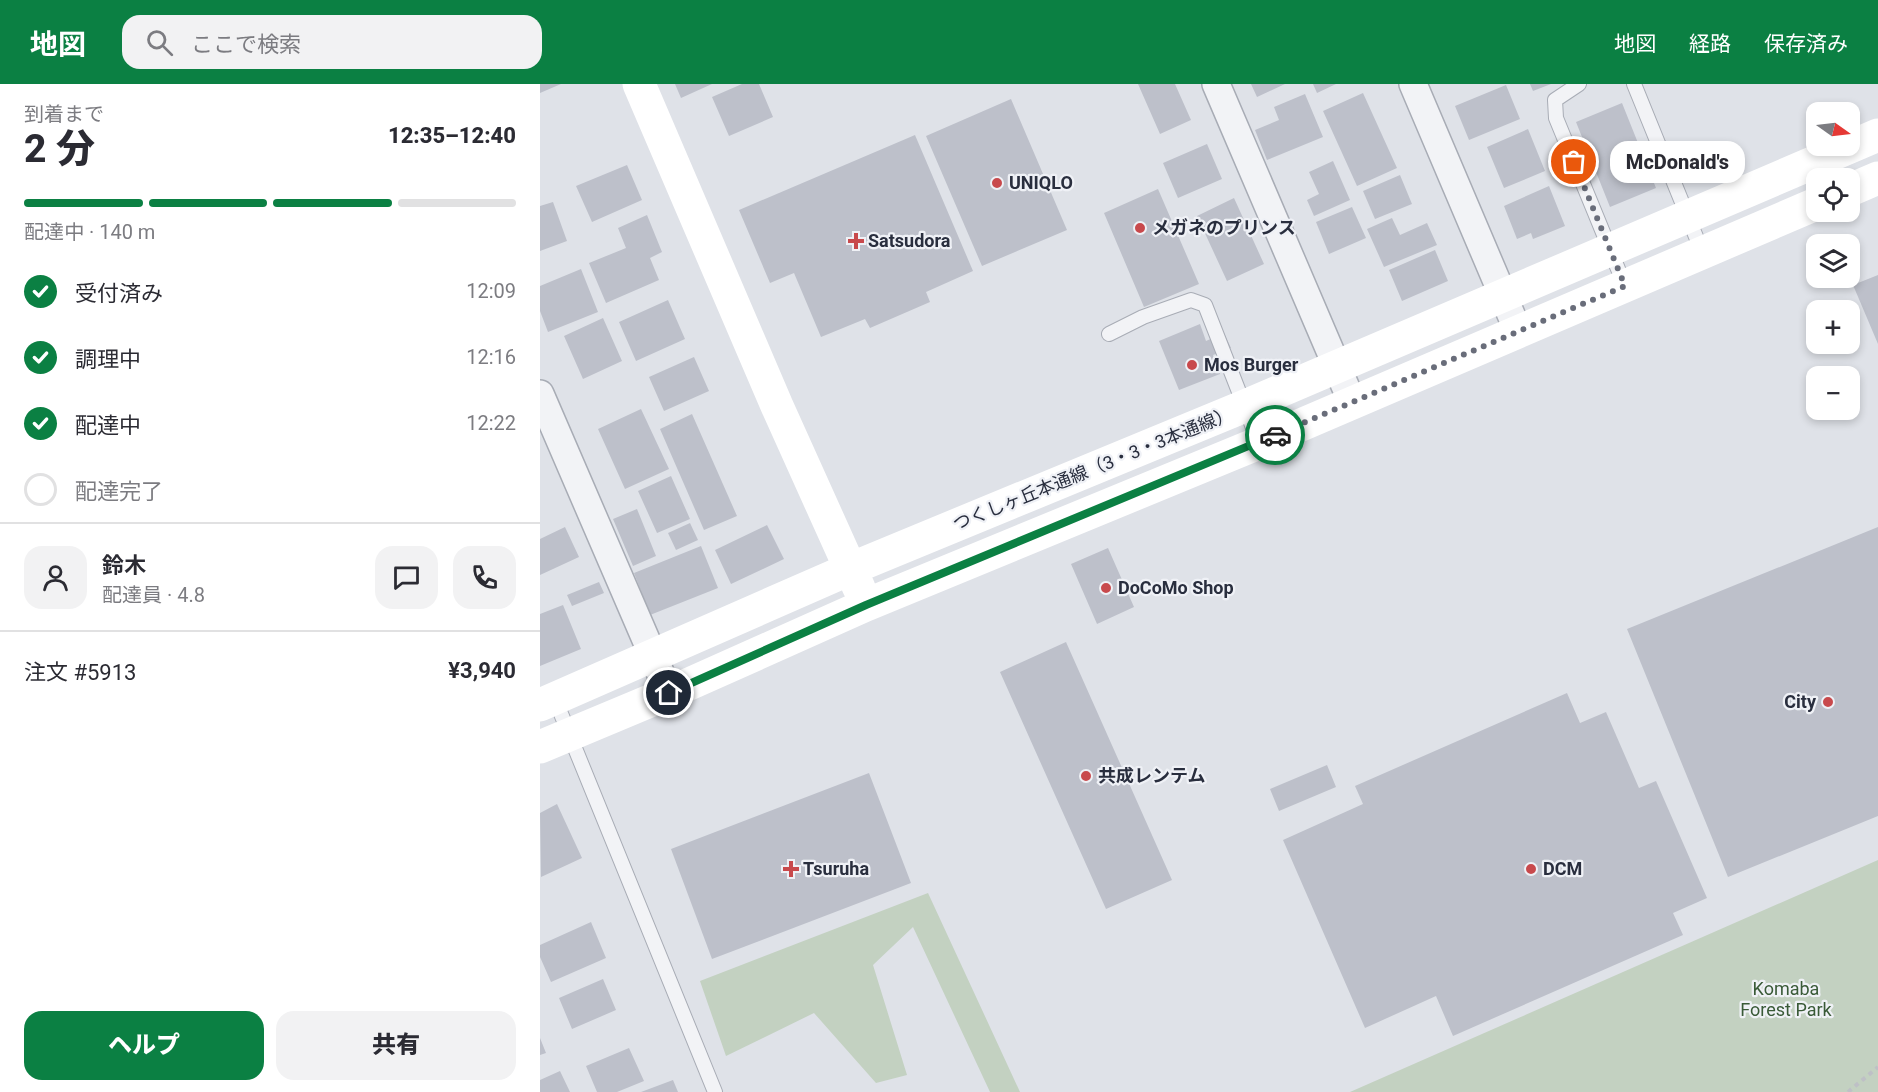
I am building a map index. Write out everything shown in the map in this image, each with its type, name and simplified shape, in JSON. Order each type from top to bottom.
[{"type":"street","points":[[639,84],[772,395],[866,605]]},
{"type":"street","points":[[1216,84],[1352,402]]},
{"type":"street","points":[[1413,84],[1518,331]]},
{"type":"street","name":"つくしヶ丘本通線（3・3・3本通線）","points":[[547,702],[654,657],[850,569],[1245,406],[1878,135]]},
{"type":"street","points":[[1860,186],[1878,178]]},
{"type":"street","name":"つくしヶ丘本通線（3・3・3本通線）","points":[[540,747],[669,693],[866,605],[1259,443],[1806,208]]},
{"type":"street","points":[[540,394],[669,693]]},
{"type":"lane","points":[[1579,84],[1555,100],[1556,118],[1625,286]]},
{"type":"lane","points":[[1634,84],[1703,254]]},
{"type":"lane","points":[[1109,334],[1143,317],[1191,300],[1205,305],[1259,443]]},
{"type":"lane","points":[[547,702],[570,735],[715,1092]]},
{"type":"path","points":[[1848,1092],[1878,1067]]},
{"type":"green space","name":"Komaba Forest Park","points":[[1878,860],[1878,1092],[1350,1092]]},
{"type":"green space","points":[[928,893],[1020,1092],[990,1092],[913,927],[873,965],[907,1075],[876,1083],[814,1013],[726,1056],[700,981]]},
{"type":"building","points":[[540,84],[561,84],[540,93]]},
{"type":"building","points":[[675,84],[712,84],[681,98]]},
{"type":"building","points":[[742,84],[759,84],[773,117],[729,136],[712,97]]},
{"type":"building","points":[[1138,84],[1175,84],[1191,120],[1160,134]]},
{"type":"building","points":[[1251,84],[1285,84],[1257,97]]},
{"type":"building","points":[[1313,84],[1336,84],[1317,93]]},
{"type":"building","points":[[1530,84],[1551,84],[1533,91]]},
{"type":"building","points":[[1506,85],[1520,119],[1469,140],[1455,106]]},
{"type":"building","points":[[1363,93],[1397,168],[1357,186],[1323,111]]},
{"type":"building","points":[[1305,94],[1323,137],[1267,160],[1255,130],[1279,120],[1274,107]]},
{"type":"building","name":"UNIQLO","points":[[1011,99],[1067,230],[982,266],[926,136]]},
{"type":"building","points":[[1622,103],[1656,188],[1610,207],[1576,122]]},
{"type":"building","points":[[1528,129],[1545,171],[1504,188],[1487,147]]},
{"type":"building","name":"Satsudora","points":[[915,135],[973,271],[926,292],[930,302],[870,328],[865,319],[821,337],[794,273],[770,283],[739,210]]},
{"type":"building","points":[[1207,144],[1222,179],[1178,198],[1163,163]]},
{"type":"building","points":[[1333,161],[1350,200],[1314,216],[1307,200],[1319,194],[1309,172]]},
{"type":"building","points":[[627,165],[642,200],[592,222],[576,186]]},
{"type":"building","points":[[1400,175],[1412,204],[1375,219],[1363,191]]},
{"type":"building","points":[[1549,186],[1565,226],[1533,239],[1531,233],[1517,239],[1504,206]]},
{"type":"building","points":[[1158,189],[1199,284],[1144,307],[1104,213]]},
{"type":"building","points":[[1234,198],[1264,264],[1227,281],[1197,216]]},
{"type":"building","points":[[553,202],[567,241],[540,251],[540,206]]},
{"type":"building","points":[[1352,207],[1366,238],[1329,254],[1316,222]]},
{"type":"building","points":[[647,215],[662,252],[650,258],[659,280],[606,303],[589,263],[626,248],[618,228]]},
{"type":"building","points":[[1392,218],[1400,235],[1427,223],[1437,245],[1384,267],[1367,229]]},
{"type":"building","points":[[1435,250],[1448,281],[1402,301],[1389,270]]},
{"type":"building","points":[[581,269],[598,312],[548,332],[540,311],[540,286]]},
{"type":"building","points":[[1878,275],[1878,344],[1854,288],[1860,288],[1860,282]]},
{"type":"building","points":[[668,300],[685,339],[636,361],[619,322]]},
{"type":"building","points":[[603,318],[622,361],[583,379],[564,336]]},
{"type":"building","name":"Mos Burger","points":[[1200,324],[1206,341],[1224,333],[1231,348],[1213,355],[1220,374],[1179,390],[1159,341]]},
{"type":"building","points":[[694,357],[709,391],[664,411],[649,377]]},
{"type":"building","points":[[641,409],[669,469],[625,489],[598,429]]},
{"type":"building","points":[[692,414],[737,516],[704,530],[660,429]]},
{"type":"building","points":[[671,476],[690,519],[657,533],[638,491]]},
{"type":"building","points":[[637,509],[656,556],[633,566],[613,519]]},
{"type":"building","points":[[690,523],[698,540],[676,550],[668,533]]},
{"type":"building","points":[[767,525],[784,559],[731,584],[715,550]]},
{"type":"building","points":[[565,527],[579,557],[540,575],[540,539]]},
{"type":"building","points":[[1878,527],[1878,816],[1728,877],[1627,629]]},
{"type":"building","points":[[701,546],[718,588],[650,615],[634,573]]},
{"type":"building","points":[[1108,548],[1134,607],[1097,624],[1071,564]]},
{"type":"building","points":[[599,582],[604,593],[572,606],[567,595]]},
{"type":"building","points":[[563,605],[581,649],[540,666],[540,614]]},
{"type":"building","name":"共成レンテム","points":[[1066,642],[1172,880],[1106,909],[1000,672]]},
{"type":"building","points":[[1567,693],[1580,723],[1606,712],[1639,788],[1656,781],[1707,898],[1673,913],[1683,935],[1453,1036],[1436,996],[1365,1028],[1283,840],[1363,804],[1355,786]]},
{"type":"building","points":[[1327,765],[1336,787],[1279,811],[1270,789]]},
{"type":"building","points":[[869,773],[911,883],[712,959],[671,849]]},
{"type":"building","points":[[557,804],[582,858],[541,877],[540,813]]},
{"type":"building","points":[[591,922],[606,958],[551,982],[540,957],[540,945]]},
{"type":"building","points":[[603,979],[616,1010],[572,1029],[559,998]]},
{"type":"building","points":[[540,1038],[546,1053],[540,1055]]},
{"type":"building","points":[[629,1048],[644,1081],[617,1092],[597,1092],[586,1066]]},
{"type":"building","points":[[560,1071],[570,1092],[540,1092],[540,1080]]},
{"type":"building","points":[[673,1080],[678,1092],[641,1092]]},
{"type":"way so far","points":[[1275,435],[1625,286],[1574,162]]},
{"type":"place","name":"McDonald's","points":[[1574,162]]},
{"type":"place","name":"UNIQLO","points":[[997,183]]},
{"type":"place","name":"メガネのプリンス","points":[[1140,228]]},
{"type":"place","name":"Satsudora","points":[[856,241]]},
{"type":"place","name":"Mos Burger","points":[[1192,365]]},
{"type":"place","name":"DoCoMo Shop","points":[[1106,588]]},
{"type":"place","name":"City","points":[[1828,702]]},
{"type":"place","name":"共成レンテム","points":[[1086,776]]},
{"type":"place","name":"Tsuruha","points":[[791,869]]},
{"type":"place","name":"DCM","points":[[1531,869]]},
{"type":"route","points":[[669,693],[866,605],[1275,435]]}]
